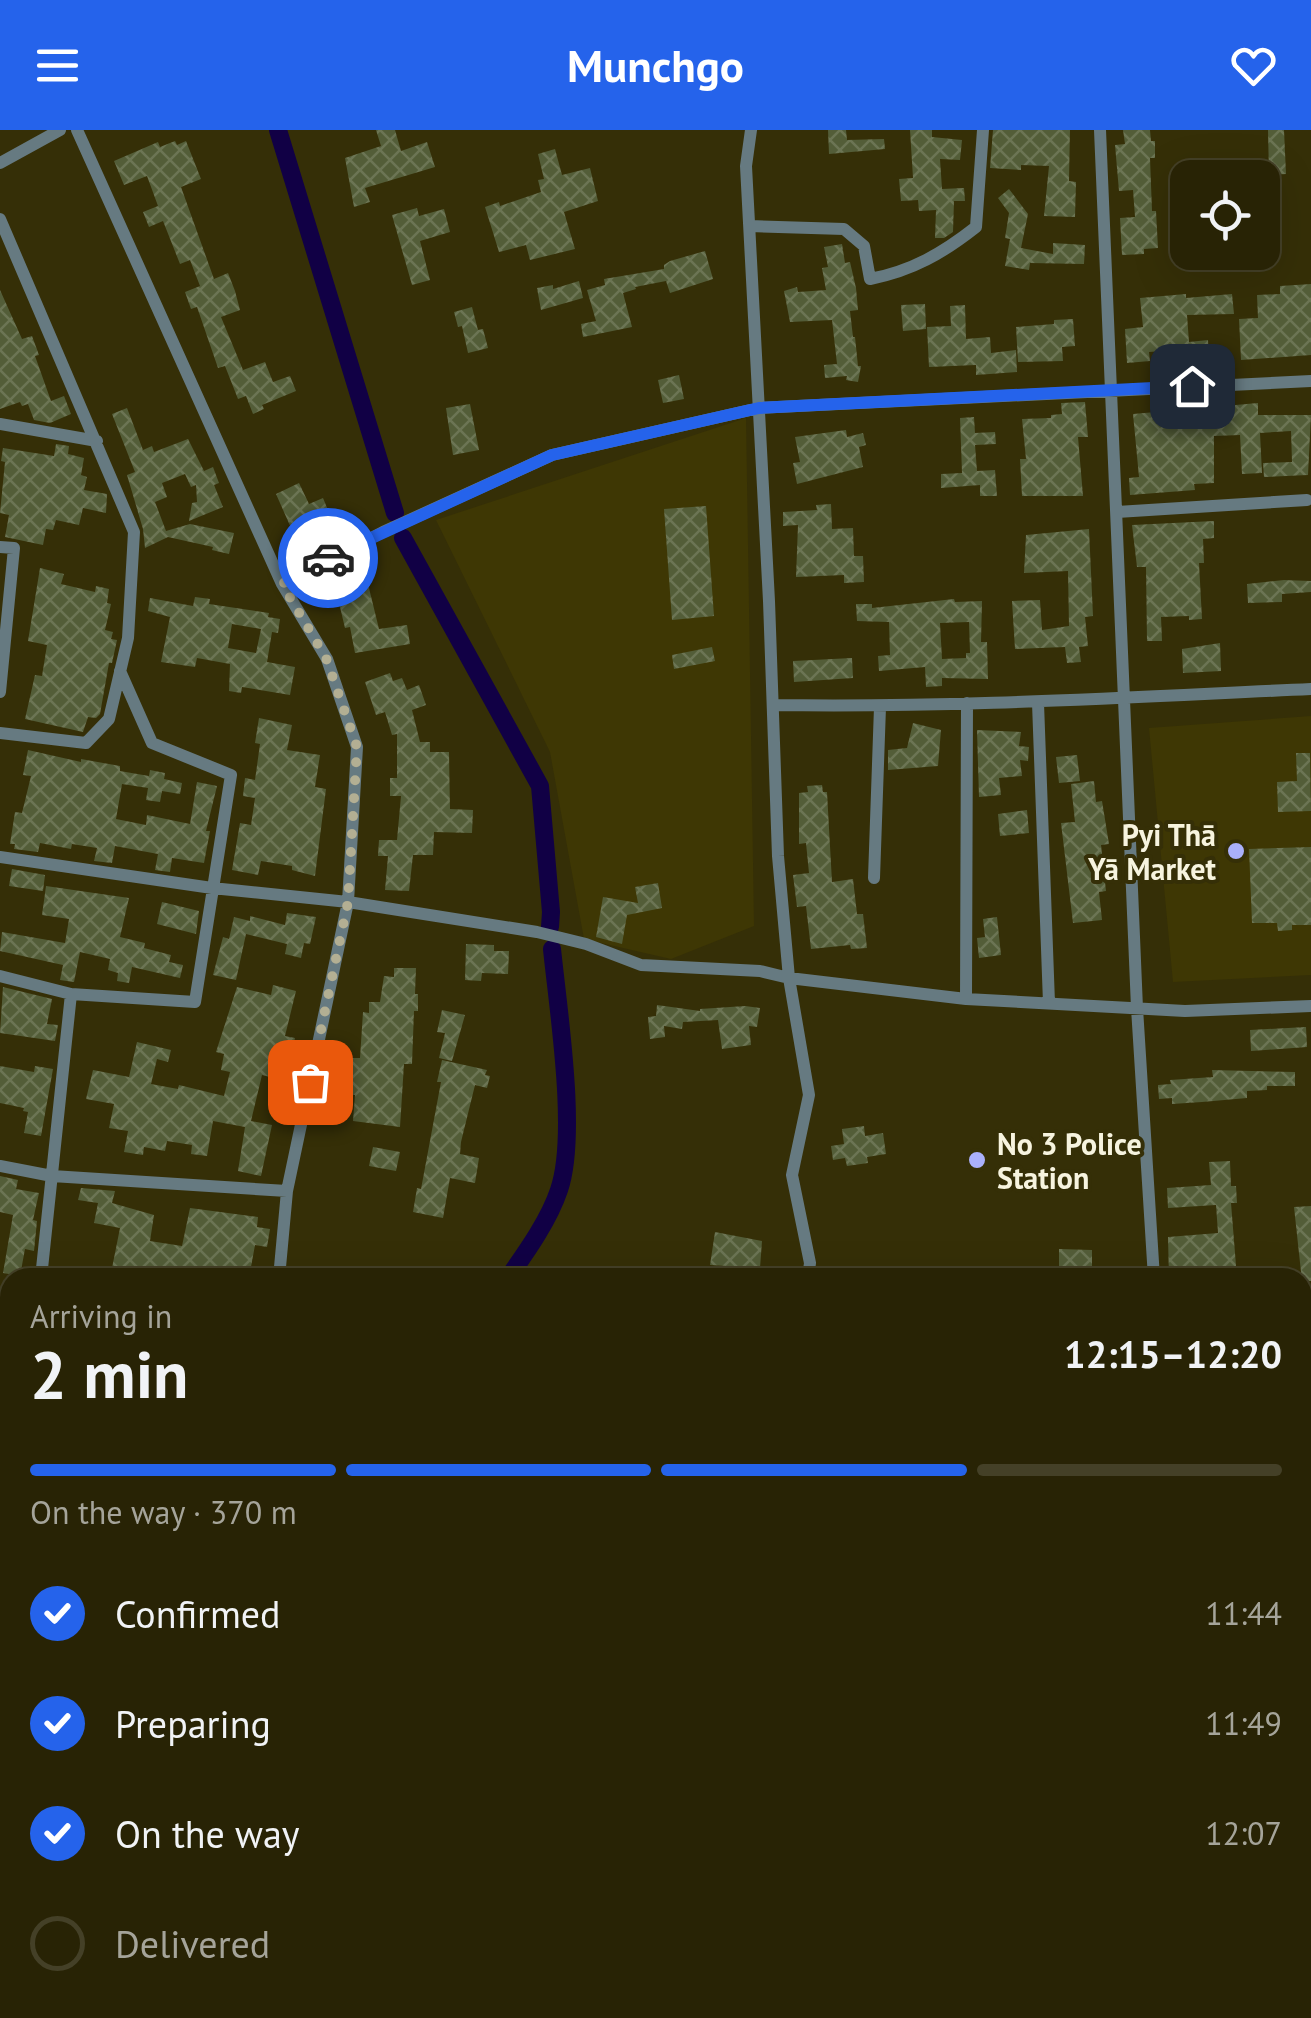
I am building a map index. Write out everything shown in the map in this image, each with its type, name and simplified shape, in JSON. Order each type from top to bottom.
[{"type":"street","points":[[0,163],[60,130]]},
{"type":"street","points":[[77,130],[282,584],[326,658],[357,747],[348,902],[287,1191],[281,1268]]},
{"type":"street","points":[[751,130],[746,166],[778,856],[790,978],[809,1095],[792,1175],[809,1268]]},
{"type":"street","points":[[750,226],[844,229],[864,246],[870,279],[898,274],[943,253],[976,227],[983,130]]},
{"type":"street","points":[[1100,130],[1123,697],[1153,1268]]},
{"type":"street","points":[[0,218],[134,532],[128,638],[109,719],[86,743],[0,733]]},
{"type":"street","points":[[282,584],[366,540],[552,455],[759,408],[1311,382]]},
{"type":"street","points":[[0,424],[98,441]]},
{"type":"street","points":[[1117,512],[1307,500]]},
{"type":"street","points":[[0,547],[14,548],[0,692]]},
{"type":"street","points":[[0,976],[71,994],[196,1002],[231,775],[152,743],[120,671]]},
{"type":"street","points":[[773,704],[880,707],[1038,703],[1311,690]]},
{"type":"street","points":[[966,999],[967,703]]},
{"type":"street","points":[[1038,703],[1049,1003]]},
{"type":"street","points":[[874,878],[880,707]]},
{"type":"street","points":[[0,857],[212,888],[348,902],[537,932],[586,944],[641,965],[760,972],[966,999],[1186,1011],[1311,1006]]},
{"type":"street","points":[[42,1268],[71,994]]},
{"type":"street","points":[[0,1166],[52,1176],[287,1191]]},
{"type":"shaded area","points":[[746,418],[754,926],[671,959],[584,939],[550,752],[436,520]]},
{"type":"shaded area","name":"Pyi Thā Yā Market","points":[[1311,716],[1311,975],[1173,982],[1149,728]]},
{"type":"building","points":[[376,130],[395,130],[401,151],[427,142],[435,167],[365,188],[370,202],[354,207],[345,158],[381,146]]},
{"type":"building","points":[[828,130],[846,130],[847,140],[884,139],[885,149],[829,154]]},
{"type":"building","points":[[910,130],[932,130],[932,137],[962,140],[960,160],[940,159],[942,189],[964,188],[965,201],[954,201],[953,232],[944,238],[935,238],[936,210],[919,211],[918,200],[901,201],[899,179],[913,178]]},
{"type":"building","points":[[993,130],[1070,130],[1069,181],[1076,182],[1075,217],[1044,216],[1049,166],[1021,165],[1021,170],[990,168]]},
{"type":"building","points":[[1123,130],[1150,130],[1151,141],[1155,141],[1155,158],[1150,158],[1158,248],[1144,249],[1144,254],[1122,255],[1120,218],[1135,217],[1133,190],[1119,191],[1115,145],[1125,144]]},
{"type":"building","points":[[1268,130],[1284,130],[1286,174],[1280,174],[1280,160],[1269,160]]},
{"type":"building","points":[[175,141],[177,145],[186,141],[201,179],[181,187],[214,279],[228,273],[235,291],[240,310],[221,317],[243,370],[265,362],[273,382],[290,376],[296,391],[262,405],[264,409],[253,414],[246,396],[238,399],[225,366],[218,368],[197,307],[191,309],[185,292],[200,286],[190,260],[180,264],[163,221],[149,227],[143,212],[158,206],[147,176],[124,185],[114,161],[158,142],[160,147]]},
{"type":"building","points":[[555,149],[562,175],[590,168],[598,201],[564,212],[575,249],[530,260],[526,245],[499,252],[485,207],[541,192],[538,180],[544,179],[538,154]]},
{"type":"building","points":[[1009,189],[1028,214],[1021,248],[1053,254],[1053,243],[1085,245],[1084,264],[1030,263],[1029,270],[1005,266],[1009,213],[998,198]]},
{"type":"building","points":[[417,208],[419,216],[444,209],[450,232],[420,241],[430,280],[412,285],[392,215]]},
{"type":"building","points":[[842,244],[856,288],[858,310],[850,311],[861,366],[858,382],[846,380],[847,376],[825,378],[824,365],[837,364],[832,320],[790,322],[784,291],[797,287],[798,292],[826,290],[822,268],[828,267],[824,247]]},
{"type":"building","points":[[705,251],[713,279],[670,293],[666,281],[635,287],[623,293],[632,327],[583,337],[581,324],[596,321],[587,290],[605,285],[604,279],[664,269],[670,261]]},
{"type":"building","points":[[579,281],[583,298],[541,310],[537,288],[553,285],[553,289]]},
{"type":"building","points":[[1311,284],[1311,355],[1241,360],[1239,319],[1258,318],[1257,295],[1280,294],[1280,286]]},
{"type":"building","points":[[0,290],[22,339],[32,336],[51,401],[64,396],[71,414],[50,423],[34,420],[28,404],[22,406],[20,402],[0,409]]},
{"type":"building","points":[[1186,294],[1186,298],[1232,294],[1234,314],[1187,315],[1189,342],[1208,340],[1209,358],[1176,356],[1176,350],[1149,352],[1150,361],[1127,363],[1125,329],[1143,327],[1140,298]]},
{"type":"building","points":[[925,304],[926,329],[903,331],[901,305]]},
{"type":"building","points":[[965,305],[966,339],[990,337],[991,353],[1016,350],[1017,372],[976,375],[976,365],[929,367],[927,327],[951,326],[950,306]]},
{"type":"building","points":[[472,307],[488,348],[468,353],[462,326],[458,327],[454,312]]},
{"type":"building","points":[[1073,319],[1075,346],[1062,347],[1063,361],[1018,362],[1016,327]]},
{"type":"building","points":[[679,375],[684,399],[663,403],[658,380]]},
{"type":"building","points":[[1085,402],[1088,437],[1078,437],[1083,496],[1022,496],[1020,459],[1026,459],[1022,419],[1051,418],[1062,414],[1061,403]]},
{"type":"building","points":[[1258,403],[1258,415],[1311,415],[1308,475],[1264,477],[1263,463],[1292,462],[1291,431],[1260,433],[1262,473],[1242,474],[1240,435],[1214,436],[1214,483],[1194,484],[1195,490],[1130,495],[1129,478],[1139,477],[1133,414]]},
{"type":"building","points":[[470,404],[479,450],[453,455],[446,408]]},
{"type":"building","points":[[127,408],[143,450],[152,446],[154,452],[188,439],[204,471],[213,467],[219,483],[214,485],[223,507],[189,521],[192,503],[197,502],[196,485],[191,487],[185,474],[162,483],[167,497],[155,502],[166,531],[190,524],[234,533],[229,554],[168,537],[145,548],[127,475],[135,472],[112,414]]},
{"type":"building","points":[[974,417],[975,433],[995,432],[996,444],[975,445],[977,471],[995,470],[997,496],[980,496],[980,485],[941,488],[941,474],[962,473],[960,418]]},
{"type":"building","points":[[846,430],[847,437],[863,433],[866,445],[859,447],[863,467],[797,484],[793,463],[800,462],[795,437]]},
{"type":"building","points":[[56,444],[69,446],[68,454],[84,458],[84,490],[107,494],[106,513],[83,508],[79,525],[56,520],[53,530],[46,529],[43,545],[5,537],[9,515],[0,513],[3,448],[54,456]]},
{"type":"building","points":[[299,483],[309,504],[323,498],[340,539],[303,555],[276,494]]},
{"type":"building","points":[[831,504],[832,529],[853,528],[854,556],[863,556],[864,582],[844,583],[844,575],[796,577],[798,525],[783,526],[783,512],[817,510],[816,505]]},
{"type":"building","points":[[706,506],[714,616],[672,620],[664,509]]},
{"type":"building","points":[[1214,521],[1214,538],[1203,539],[1204,563],[1199,563],[1202,619],[1161,617],[1162,641],[1147,641],[1146,567],[1137,567],[1132,525]]},
{"type":"building","points":[[1089,529],[1093,616],[1085,617],[1088,646],[1079,647],[1081,662],[1067,663],[1065,647],[1015,649],[1012,601],[1040,600],[1042,630],[1069,626],[1068,571],[1024,573],[1026,535]]},
{"type":"building","points":[[40,568],[64,574],[61,584],[95,592],[96,586],[109,589],[107,603],[111,604],[105,630],[113,632],[111,639],[117,640],[100,714],[88,717],[83,732],[25,719],[35,675],[42,676],[47,645],[28,641]]},
{"type":"building","points":[[1311,581],[1311,592],[1282,594],[1282,602],[1248,603],[1247,584]]},
{"type":"building","points":[[368,584],[379,629],[407,625],[410,644],[355,653],[350,627],[345,628],[339,603],[350,600],[344,590]]},
{"type":"building","points":[[195,597],[210,599],[209,604],[269,613],[268,617],[280,619],[278,633],[272,632],[267,662],[295,667],[290,695],[242,687],[241,693],[229,691],[230,664],[197,658],[195,667],[161,662],[170,617],[148,611],[150,598],[193,606]],"holes":[[[232,624],[261,629],[256,653],[228,648]]]},
{"type":"building","points":[[954,599],[982,601],[981,642],[987,642],[988,679],[942,678],[942,686],[926,687],[925,667],[879,671],[878,656],[890,655],[889,622],[857,621],[856,604],[872,604],[872,608]],"holes":[[[969,622],[970,653],[966,653],[966,658],[942,659],[940,623]]]},
{"type":"building","points":[[1220,643],[1221,671],[1183,673],[1182,649]]},
{"type":"building","points":[[712,647],[715,661],[674,669],[672,655]]},
{"type":"building","points":[[852,658],[853,678],[794,682],[793,661]]},
{"type":"building","points":[[390,673],[393,681],[402,678],[407,690],[419,685],[426,705],[412,710],[420,742],[430,742],[430,752],[449,752],[450,809],[473,810],[472,833],[434,832],[433,855],[413,855],[409,891],[385,890],[388,856],[378,856],[379,840],[397,840],[401,796],[390,796],[390,778],[397,778],[397,734],[392,735],[385,712],[376,715],[365,682]]},
{"type":"building","points":[[259,718],[292,725],[287,750],[320,755],[315,787],[326,789],[315,876],[292,870],[292,866],[261,861],[258,875],[232,870],[240,823],[251,825],[255,798],[243,796],[245,778],[255,780]]},
{"type":"building","points":[[913,723],[941,730],[938,766],[888,770],[888,750],[907,748]]},
{"type":"building","points":[[977,730],[1021,732],[1019,746],[1029,747],[1028,761],[1020,760],[1022,776],[999,778],[1001,795],[979,797]]},
{"type":"building","points":[[28,750],[120,766],[120,771],[149,776],[150,770],[165,773],[164,779],[182,783],[180,794],[162,791],[160,802],[146,800],[148,788],[122,784],[116,819],[146,825],[147,815],[190,824],[197,782],[217,786],[206,831],[210,831],[204,863],[172,858],[170,872],[155,870],[158,854],[115,846],[112,863],[94,861],[97,848],[72,844],[71,849],[40,843],[38,852],[14,849],[15,844],[10,844],[15,812],[22,813],[31,776],[23,775]]},
{"type":"building","points":[[1296,753],[1310,753],[1311,811],[1278,812],[1277,782],[1297,781]]},
{"type":"building","points":[[1077,755],[1080,781],[1059,783],[1056,757]]},
{"type":"building","points":[[1094,781],[1096,802],[1102,801],[1109,844],[1101,845],[1106,891],[1099,892],[1102,920],[1073,923],[1061,823],[1075,822],[1071,784]]},
{"type":"building","points":[[822,785],[823,792],[827,792],[832,882],[853,879],[857,914],[863,914],[867,948],[851,949],[850,945],[811,949],[806,906],[797,907],[793,875],[809,873],[806,843],[799,844],[799,793],[808,792],[807,786]]},
{"type":"building","points":[[1027,810],[1029,833],[1000,836],[998,814]]},
{"type":"building","points":[[1311,847],[1311,925],[1292,925],[1292,930],[1278,931],[1277,923],[1252,923],[1249,849]]},
{"type":"building","points":[[12,869],[45,875],[43,891],[9,886]]},
{"type":"building","points":[[658,883],[662,908],[627,915],[622,944],[596,937],[603,897],[638,903],[635,887]]},
{"type":"building","points":[[46,886],[129,898],[120,937],[171,955],[169,962],[183,965],[180,978],[132,967],[129,983],[117,981],[118,973],[108,970],[110,959],[80,952],[74,982],[60,980],[63,965],[0,951],[2,932],[65,943],[69,919],[42,915]]},
{"type":"building","points":[[162,902],[199,911],[196,934],[157,924]]},
{"type":"building","points":[[287,913],[316,917],[310,944],[304,943],[301,958],[285,954],[287,944],[246,934],[236,980],[213,975],[223,937],[229,939],[234,917],[250,921],[250,916],[285,925]]},
{"type":"building","points":[[997,917],[1001,955],[979,958],[977,938],[985,937],[983,919]]},
{"type":"building","points":[[466,944],[494,945],[494,951],[509,951],[508,974],[482,973],[481,981],[465,980]]},
{"type":"building","points":[[394,968],[416,968],[418,994],[412,1064],[404,1064],[400,1127],[353,1121],[355,1095],[346,1094],[352,1058],[360,1058],[363,1012],[369,1013],[369,1002],[380,1002],[384,976],[394,977]]},
{"type":"building","points":[[273,985],[296,991],[285,1036],[295,1038],[291,1056],[276,1052],[270,1077],[262,1075],[251,1121],[272,1125],[261,1176],[238,1171],[245,1127],[213,1121],[207,1156],[191,1154],[192,1145],[167,1141],[165,1151],[144,1147],[143,1155],[124,1152],[128,1131],[109,1128],[114,1104],[86,1099],[93,1070],[129,1077],[137,1042],[171,1050],[168,1062],[157,1059],[151,1084],[178,1089],[179,1085],[224,1096],[230,1072],[221,1070],[224,1054],[216,1052],[237,987],[271,995]]},
{"type":"building","points":[[3,987],[52,999],[47,1024],[58,1025],[55,1041],[0,1033]]},
{"type":"building","points":[[657,1005],[700,1011],[760,1008],[757,1027],[749,1026],[751,1045],[722,1049],[718,1020],[683,1022],[682,1029],[664,1026],[665,1037],[650,1039],[648,1017],[656,1016]]},
{"type":"building","points":[[442,1010],[465,1015],[452,1061],[439,1058],[445,1033],[437,1032]]},
{"type":"building","points":[[1306,1027],[1307,1047],[1251,1051],[1250,1030]]},
{"type":"building","points":[[442,1060],[487,1070],[485,1075],[490,1076],[487,1088],[475,1085],[461,1142],[460,1154],[479,1158],[475,1183],[450,1178],[443,1218],[413,1212],[417,1188],[421,1189]]},
{"type":"building","points":[[0,1066],[34,1072],[35,1066],[53,1069],[41,1136],[24,1133],[28,1112],[24,1108],[0,1103]]},
{"type":"building","points":[[1212,1070],[1295,1072],[1295,1086],[1247,1091],[1247,1098],[1172,1104],[1172,1098],[1159,1099],[1158,1085],[1171,1084],[1170,1080],[1213,1077]]},
{"type":"building","points":[[864,1126],[865,1136],[883,1133],[886,1154],[867,1157],[868,1163],[847,1166],[845,1158],[833,1160],[831,1146],[844,1144],[842,1129]]},
{"type":"building","points":[[373,1147],[400,1152],[396,1171],[369,1166]]},
{"type":"building","points":[[1230,1161],[1231,1186],[1236,1186],[1237,1203],[1231,1203],[1236,1268],[1169,1268],[1168,1237],[1218,1233],[1216,1205],[1168,1208],[1167,1188],[1211,1185],[1209,1162]]},
{"type":"building","points":[[0,1176],[18,1180],[16,1189],[39,1193],[33,1220],[37,1221],[34,1251],[25,1249],[21,1268],[4,1268],[13,1215],[0,1212]]},
{"type":"building","points":[[81,1188],[115,1191],[112,1203],[154,1215],[150,1241],[182,1246],[190,1208],[258,1217],[257,1227],[270,1229],[267,1247],[255,1245],[251,1268],[112,1268],[120,1228],[94,1223],[98,1203],[78,1200]]},
{"type":"building","points":[[1311,1206],[1311,1268],[1301,1268],[1294,1207]]},
{"type":"building","points":[[715,1232],[762,1241],[760,1268],[710,1265]]},
{"type":"building","points":[[1059,1249],[1092,1250],[1092,1268],[1059,1268]]},
{"type":"waterway","points":[[278,130],[395,513]]},
{"type":"waterway","points":[[403,538],[540,786],[550,927]]},
{"type":"waterway","points":[[515,1268],[549,1213],[564,1166],[567,1105],[552,949]]},
{"type":"way so far","points":[[310,1082],[348,902],[357,747],[326,658],[282,584],[328,558]]},
{"type":"place","name":"Pyi Thā Yā Market","points":[[1236,851]]},
{"type":"place","name":"No 3 Police Station","points":[[977,1160]]},
{"type":"route","points":[[328,558],[552,455],[759,408],[1192,386]]}]
